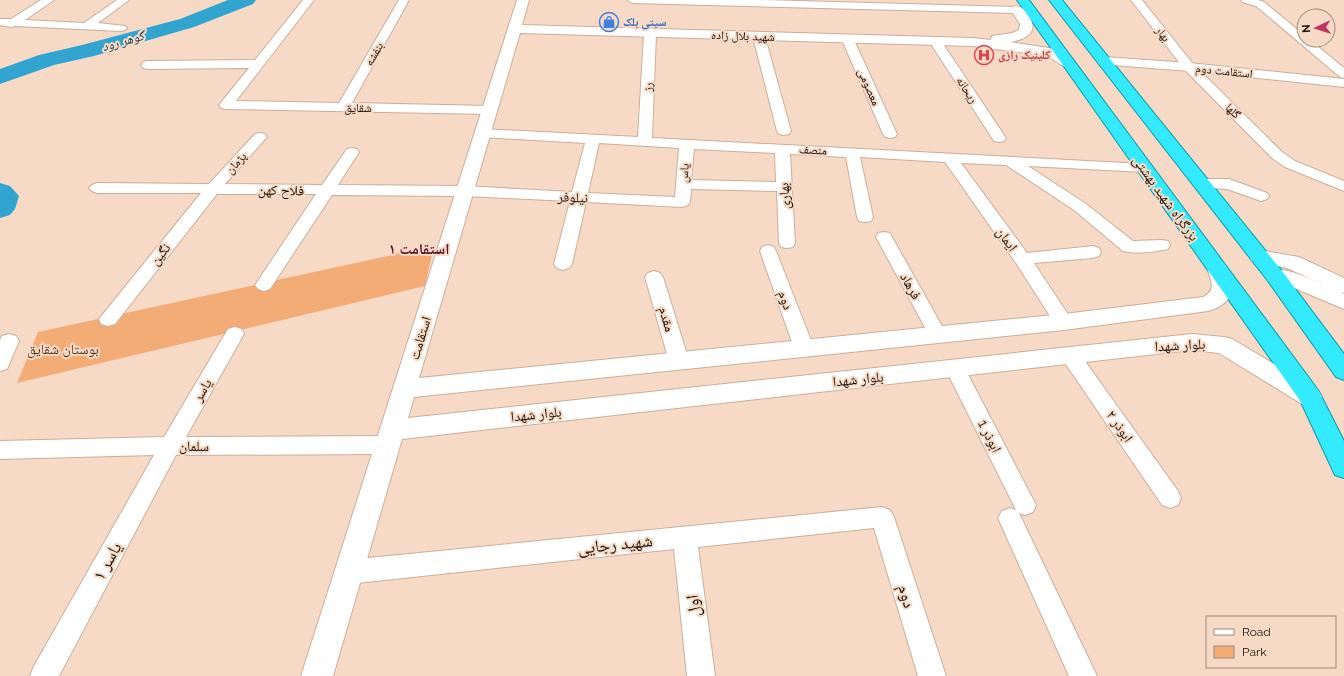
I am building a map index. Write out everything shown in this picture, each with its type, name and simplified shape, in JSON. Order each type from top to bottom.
[{"type":"highway","name":"بزرگراه شهید بهشتی","points":[[1005,0],[1020,5],[1051,39],[1310,397],[1344,467]]},
{"type":"highway","points":[[1055,0],[1275,276],[1344,371]]},
{"type":"highway","points":[[1070,0],[1079,29]]},
{"type":"main road","name":"استقامت","points":[[316,676],[523,0]]},
{"type":"main road","name":"شهید بلال زاده","points":[[972,42],[1007,38],[1023,34],[1028,28],[1027,21],[1020,5]]},
{"type":"main road","name":"شهید بلال زاده","points":[[514,29],[848,40],[972,42],[1050,52],[1056,54],[1068,63]]},
{"type":"main road","name":"استقامت دوم","points":[[1104,61],[1189,67],[1344,83]]},
{"type":"main road","points":[[1259,256],[1292,262],[1343,287]]},
{"type":"main road","points":[[404,389],[1064,322],[1208,304],[1220,296],[1223,290],[1221,278],[1217,268]]},
{"type":"main road","points":[[1275,276],[1343,287]]},
{"type":"main road","name":"بلوار شهدا","points":[[389,438],[955,368],[1192,342],[1224,346],[1310,397]]},
{"type":"street","points":[[0,31],[49,0]]},
{"type":"street","points":[[87,26],[124,0]]},
{"type":"street","points":[[147,65],[258,64],[309,0]]},
{"type":"street","name":"بنفشه","points":[[344,107],[404,0]]},
{"type":"street","points":[[632,0],[1020,5]]},
{"type":"street","name":"بهار","points":[[1136,0],[1189,67]]},
{"type":"street","points":[[1246,0],[1260,4],[1344,74]]},
{"type":"street","points":[[0,22],[121,28]]},
{"type":"street","name":"رز","points":[[646,141],[650,34]]},
{"type":"street","points":[[759,37],[784,131]]},
{"type":"street","name":"معصومی","points":[[848,40],[890,134]]},
{"type":"street","name":"ریحانه","points":[[935,41],[999,138]]},
{"type":"street","name":"شقایق","points":[[258,64],[226,105],[489,110]]},
{"type":"street","name":"گلها","points":[[1189,67],[1277,155],[1290,164],[1344,186]]},
{"type":"street","name":"منصف","points":[[482,133],[1144,168]]},
{"type":"street","name":"پژمان","points":[[213,189],[260,137]]},
{"type":"street","points":[[563,264],[593,138]]},
{"type":"street","name":"یاس","points":[[682,202],[687,143]]},
{"type":"street","name":"بهاری","points":[[782,149],[786,242]]},
{"type":"street","points":[[264,285],[352,152]]},
{"type":"street","points":[[852,152],[865,217]]},
{"type":"street","name":"ایمان","points":[[949,157],[1022,259],[1064,322]]},
{"type":"street","points":[[1009,160],[1080,207],[1129,247],[1162,245]]},
{"type":"street","points":[[684,184],[784,187]]},
{"type":"street","points":[[1202,184],[1229,184],[1261,196]]},
{"type":"street","name":"فلاح کهن","points":[[97,188],[465,192]]},
{"type":"street","name":"نگین","points":[[108,319],[213,189]]},
{"type":"street","name":"نیلوفر","points":[[465,192],[682,202]]},
{"type":"street","name":"فرهاد","points":[[884,237],[938,334]]},
{"type":"street","name":"دوم","points":[[768,252],[804,348]]},
{"type":"street","points":[[1022,259],[1093,252]]},
{"type":"street","name":"مقدم","points":[[654,277],[679,361]]},
{"type":"street","name":"یاسر","points":[[170,446],[235,334]]},
{"type":"street","points":[[0,364],[9,340]]},
{"type":"street","name":"ابوذر ۲","points":[[1070,355],[1170,498]]},
{"type":"street","name":"ابوذر 1","points":[[955,368],[1017,512],[1083,676]]},
{"type":"street","name":"سلمان","points":[[0,450],[170,446],[389,438]]},
{"type":"street","name":"یاسر ۱","points":[[44,676],[170,446]]},
{"type":"street","name":"دوم","points":[[882,517],[932,676]]},
{"type":"street","name":"شهید رجایی","points":[[348,572],[882,517]]},
{"type":"street","name":"اول","points":[[685,537],[701,676]]},
{"type":"green space","name":"بوستان شقایق","points":[[434,246],[425,286],[17,383],[38,332]]},
{"type":"waterway","name":"گوهر رود","points":[[0,77],[47,60],[86,51],[187,23],[246,0]]},
{"type":"waterway","name":"گوهر رود","points":[[0,192],[5,196],[0,209]]},
{"type":"place","name":"سیتی بلک","points":[[609,22]]},
{"type":"place","name":"کلینیک رازی","points":[[984,55]]},
{"type":"district","name":"استقامت ۱","points":[[419,249]]}]
